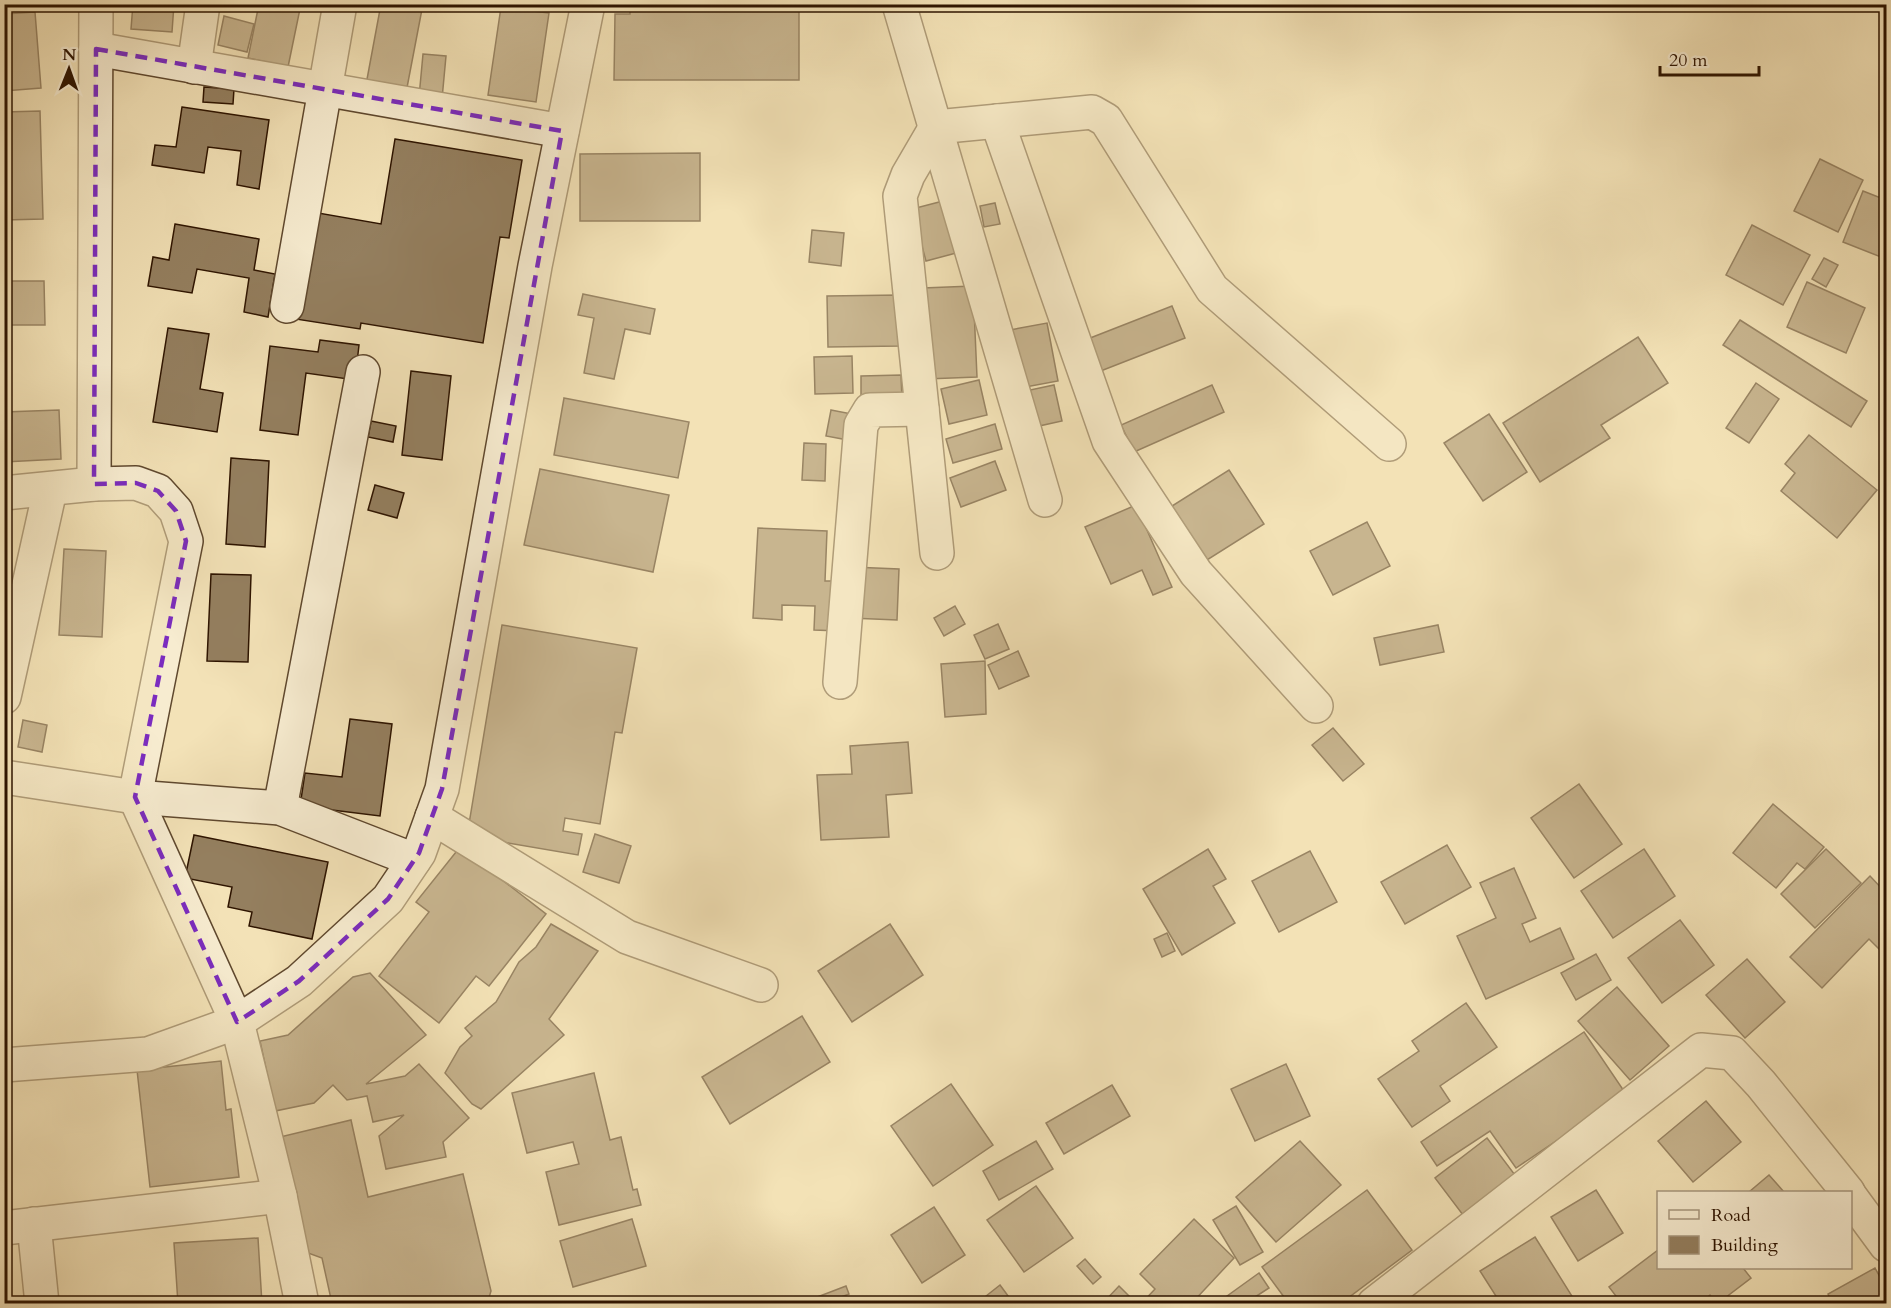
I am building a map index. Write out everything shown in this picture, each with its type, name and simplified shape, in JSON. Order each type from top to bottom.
[{"type":"street","points":[[94,484],[96,4]]},
{"type":"street","points":[[194,67],[203,4]]},
{"type":"street","points":[[287,306],[340,4]]},
{"type":"street","points":[[4,1065],[148,1054],[237,1022],[299,981],[388,899],[414,860],[442,789],[535,266],[588,4]]},
{"type":"street","points":[[899,4],[1045,500]]},
{"type":"street","points":[[96,49],[562,131]]},
{"type":"street","points":[[936,127],[1092,112],[1106,120],[1212,290],[1389,444]]},
{"type":"street","points":[[997,121],[1109,441],[1196,573],[1316,706]]},
{"type":"street","points":[[936,127],[908,175],[900,196],[937,553]]},
{"type":"street","points":[[280,808],[363,372]]},
{"type":"street","points":[[840,682],[861,425],[870,410],[922,409]]},
{"type":"street","points":[[4,493],[94,484],[136,483],[158,491],[177,511],[186,542],[135,797],[237,1022],[280,1196],[302,1304]]},
{"type":"street","points":[[4,697],[9,652],[50,490]]},
{"type":"street","points":[[4,777],[135,797],[280,808],[414,860]]},
{"type":"street","points":[[432,817],[627,937],[761,985]]},
{"type":"street","points":[[1374,1304],[1701,1050],[1732,1053],[1761,1084],[1847,1191]]},
{"type":"street","points":[[42,1304],[19,1226],[280,1196]]},
{"type":"street","points":[[1852,1198],[1887,1245]]},
{"type":"highlighted area","points":[[96,49],[562,131],[442,789],[419,853],[388,899],[299,981],[237,1022],[135,797],[186,541],[176,511],[158,491],[136,483],[94,484]]},
{"type":"building","points":[[133,4],[174,4],[172,32],[131,29]]},
{"type":"building","points":[[259,4],[301,4],[288,67],[248,58]]},
{"type":"building","points":[[381,4],[423,4],[405,98],[365,90]]},
{"type":"building","points":[[630,4],[799,4],[799,80],[614,80],[615,14],[630,14]]},
{"type":"building","points":[[501,7],[549,13],[536,102],[488,95]]},
{"type":"building","points":[[35,12],[41,88],[4,91],[4,14]]},
{"type":"building","points":[[224,16],[254,24],[247,52],[218,45]]},
{"type":"building","points":[[423,54],[446,56],[442,99],[419,97]]},
{"type":"building","points":[[204,87],[234,89],[233,104],[203,102]]},
{"type":"building","points":[[182,107],[269,120],[259,189],[237,185],[241,151],[208,147],[204,173],[152,165],[155,145],[176,147]]},
{"type":"building","points":[[40,111],[43,219],[4,220],[4,112]]},
{"type":"building","points":[[395,139],[522,160],[509,238],[500,237],[483,343],[361,323],[360,329],[289,318],[307,211],[381,224]]},
{"type":"building","points":[[700,153],[700,221],[580,221],[580,154]]},
{"type":"building","points":[[1820,159],[1863,180],[1838,232],[1794,211]]},
{"type":"building","points":[[1863,191],[1886,200],[1886,259],[1843,242]]},
{"type":"building","points":[[947,200],[960,252],[926,261],[912,209]]},
{"type":"building","points":[[995,203],[1000,224],[984,227],[980,206]]},
{"type":"building","points":[[175,224],[259,239],[254,270],[275,274],[268,317],[244,312],[249,278],[197,269],[192,293],[148,286],[153,257],[169,260]]},
{"type":"building","points":[[1752,225],[1810,255],[1783,305],[1726,275]]},
{"type":"building","points":[[812,230],[844,233],[841,266],[809,262]]},
{"type":"building","points":[[1824,258],[1838,265],[1826,287],[1812,279]]},
{"type":"building","points":[[4,281],[44,281],[45,325],[4,325]]},
{"type":"building","points":[[1807,282],[1865,308],[1846,353],[1787,327]]},
{"type":"building","points":[[973,286],[977,377],[926,379],[923,288]]},
{"type":"building","points":[[583,294],[655,309],[650,334],[625,329],[614,379],[584,373],[594,318],[578,315]]},
{"type":"building","points":[[900,295],[900,346],[828,347],[827,296]]},
{"type":"building","points":[[1172,306],[1185,338],[1093,374],[1080,342]]},
{"type":"building","points":[[1740,320],[1867,401],[1851,427],[1723,345]]},
{"type":"building","points":[[1047,323],[1058,381],[1015,389],[1004,331]]},
{"type":"building","points":[[168,328],[209,334],[200,389],[223,393],[217,432],[153,422]]},
{"type":"building","points":[[1638,337],[1668,383],[1601,425],[1610,438],[1540,482],[1503,423]]},
{"type":"building","points":[[320,340],[359,345],[355,380],[306,373],[298,435],[260,430],[270,346],[318,352]]},
{"type":"building","points":[[852,356],[853,393],[815,394],[814,357]]},
{"type":"building","points":[[411,371],[451,376],[442,460],[402,455]]},
{"type":"building","points":[[901,375],[902,400],[861,401],[861,376]]},
{"type":"building","points":[[979,380],[987,415],[949,424],[941,389]]},
{"type":"building","points":[[1756,383],[1779,399],[1749,443],[1726,428]]},
{"type":"building","points":[[1054,385],[1062,421],[1039,426],[1030,390]]},
{"type":"building","points":[[1212,385],[1224,412],[1134,452],[1121,425]]},
{"type":"building","points":[[564,398],[689,422],[678,478],[554,455]]},
{"type":"building","points":[[59,410],[61,459],[4,462],[4,412]]},
{"type":"building","points":[[831,410],[852,414],[848,440],[826,436]]},
{"type":"building","points":[[1489,414],[1527,472],[1483,501],[1444,443]]},
{"type":"building","points":[[371,421],[396,426],[393,442],[368,437]]},
{"type":"building","points":[[995,424],[1002,449],[953,463],[946,439]]},
{"type":"building","points":[[1809,435],[1877,490],[1837,538],[1781,491],[1795,473],[1785,464]]},
{"type":"building","points":[[804,443],[826,444],[825,481],[802,480]]},
{"type":"building","points":[[231,458],[269,461],[265,547],[226,544]]},
{"type":"building","points":[[995,461],[1006,490],[961,507],[950,478]]},
{"type":"building","points":[[540,469],[669,495],[653,572],[524,545]]},
{"type":"building","points":[[1229,470],[1264,524],[1207,560],[1172,506]]},
{"type":"building","points":[[375,485],[404,493],[397,518],[368,510]]},
{"type":"building","points":[[1136,505],[1172,587],[1153,595],[1142,570],[1111,584],[1085,527]]},
{"type":"building","points":[[1367,522],[1390,566],[1333,595],[1310,551]]},
{"type":"building","points":[[758,528],[827,531],[825,581],[842,581],[840,631],[814,630],[815,606],[782,605],[782,620],[753,618]]},
{"type":"building","points":[[64,549],[106,551],[102,637],[59,635]]},
{"type":"building","points":[[852,567],[899,569],[897,620],[850,618]]},
{"type":"building","points":[[211,574],[251,575],[248,662],[207,661]]},
{"type":"building","points":[[955,606],[965,624],[944,636],[934,618]]},
{"type":"building","points":[[998,624],[1009,649],[985,659],[974,635]]},
{"type":"building","points":[[502,625],[637,648],[622,733],[615,732],[600,824],[565,818],[563,831],[582,834],[578,855],[467,836]]},
{"type":"building","points":[[1438,625],[1444,652],[1380,665],[1374,638]]},
{"type":"building","points":[[1018,651],[1029,676],[999,689],[988,665]]},
{"type":"building","points":[[985,661],[986,714],[945,717],[941,664]]},
{"type":"building","points":[[350,719],[392,724],[380,816],[300,806],[305,773],[342,777]]},
{"type":"building","points":[[23,720],[47,725],[42,752],[18,747]]},
{"type":"building","points":[[1333,728],[1364,764],[1343,781],[1312,745]]},
{"type":"building","points":[[908,742],[912,793],[886,795],[889,837],[821,840],[817,775],[852,774],[850,746]]},
{"type":"building","points":[[1579,784],[1622,844],[1574,878],[1531,818]]},
{"type":"building","points":[[1773,804],[1824,847],[1805,869],[1797,863],[1776,888],[1733,853]]},
{"type":"building","points":[[595,834],[631,846],[619,883],[583,872]]},
{"type":"building","points":[[194,835],[328,862],[312,939],[249,926],[252,912],[228,907],[232,887],[185,878]]},
{"type":"building","points":[[1447,845],[1471,887],[1405,924],[1381,882]]},
{"type":"building","points":[[460,847],[546,914],[489,986],[476,976],[439,1023],[379,976],[429,912],[416,902]]},
{"type":"building","points":[[1208,849],[1226,879],[1213,886],[1235,923],[1182,955],[1143,889]]},
{"type":"building","points":[[1644,849],[1675,896],[1613,938],[1581,891]]},
{"type":"building","points":[[1826,849],[1861,883],[1815,928],[1781,894]]},
{"type":"building","points":[[1310,851],[1337,902],[1279,932],[1252,881]]},
{"type":"building","points":[[1514,868],[1536,918],[1522,924],[1530,942],[1560,928],[1574,959],[1486,999],[1457,936],[1496,918],[1480,883]]},
{"type":"building","points":[[1870,876],[1886,893],[1886,956],[1869,939],[1822,988],[1790,957]]},
{"type":"building","points":[[1680,920],[1714,965],[1662,1003],[1628,958]]},
{"type":"building","points":[[551,924],[598,951],[549,1019],[564,1035],[481,1109],[472,1104],[445,1073],[460,1047],[472,1036],[465,1028],[496,1002],[519,962],[536,947]]},
{"type":"building","points":[[890,924],[923,975],[852,1022],[818,971]]},
{"type":"building","points":[[1167,933],[1175,951],[1162,957],[1154,939]]},
{"type":"building","points":[[1596,954],[1611,980],[1576,1000],[1561,973]]},
{"type":"building","points":[[1747,959],[1785,1002],[1745,1038],[1706,995]]},
{"type":"building","points":[[370,973],[426,1035],[366,1084],[405,1076],[419,1064],[469,1118],[443,1142],[446,1157],[386,1169],[379,1136],[404,1115],[373,1122],[367,1096],[347,1100],[333,1085],[314,1103],[275,1111],[260,1041],[288,1035],[353,977]]},
{"type":"building","points":[[1617,987],[1669,1046],[1630,1080],[1578,1021]]},
{"type":"building","points":[[1466,1003],[1497,1047],[1440,1086],[1450,1101],[1412,1127],[1378,1079],[1419,1051],[1412,1041]]},
{"type":"building","points":[[802,1016],[830,1062],[730,1124],[702,1077]]},
{"type":"building","points":[[1584,1032],[1626,1094],[1516,1168],[1490,1131],[1437,1166],[1421,1142]]},
{"type":"building","points":[[221,1061],[226,1110],[231,1109],[239,1177],[150,1187],[137,1070]]},
{"type":"building","points":[[1286,1064],[1310,1116],[1255,1141],[1231,1089]]},
{"type":"building","points":[[594,1073],[610,1140],[621,1137],[633,1190],[637,1189],[641,1205],[559,1225],[546,1172],[579,1164],[573,1142],[527,1153],[512,1093]]},
{"type":"building","points":[[951,1084],[993,1145],[933,1186],[891,1126]]},
{"type":"building","points":[[1112,1085],[1130,1116],[1064,1154],[1046,1123]]},
{"type":"building","points":[[1706,1101],[1741,1142],[1693,1182],[1658,1141]]},
{"type":"building","points":[[351,1120],[368,1197],[463,1174],[491,1291],[487,1304],[345,1304],[331,1299],[322,1258],[308,1253],[280,1137]]},
{"type":"building","points":[[1487,1138],[1515,1175],[1463,1215],[1435,1178]]},
{"type":"building","points":[[1036,1141],[1053,1169],[999,1200],[983,1171]]},
{"type":"building","points":[[1300,1141],[1341,1185],[1276,1242],[1236,1197]]},
{"type":"building","points":[[1769,1175],[1783,1191],[1750,1191]]},
{"type":"building","points":[[1036,1186],[1073,1238],[1024,1272],[987,1220]]},
{"type":"building","points":[[1367,1190],[1412,1250],[1340,1304],[1276,1304],[1284,1297],[1262,1267]]},
{"type":"building","points":[[1596,1190],[1623,1233],[1578,1261],[1551,1217]]},
{"type":"building","points":[[1236,1206],[1263,1252],[1240,1265],[1213,1220]]},
{"type":"building","points":[[934,1207],[965,1255],[922,1283],[891,1235]]},
{"type":"building","points":[[632,1219],[646,1266],[573,1287],[560,1241]]},
{"type":"building","points":[[1194,1219],[1234,1258],[1191,1304],[1141,1304],[1155,1289],[1140,1274]]},
{"type":"building","points":[[1535,1237],[1575,1301],[1571,1304],[1501,1304],[1480,1271]]},
{"type":"building","points":[[258,1238],[262,1304],[178,1304],[174,1243]]},
{"type":"building","points":[[1657,1251],[1657,1269],[1744,1269],[1751,1278],[1717,1304],[1710,1295],[1699,1304],[1622,1304],[1609,1287]]},
{"type":"building","points":[[1085,1259],[1101,1277],[1093,1284],[1077,1266]]},
{"type":"building","points":[[1875,1268],[1886,1288],[1886,1304],[1833,1304],[1828,1294]]},
{"type":"building","points":[[1259,1273],[1269,1288],[1255,1297],[1260,1304],[1216,1304]]},
{"type":"building","points":[[1000,1285],[1014,1304],[976,1304]]},
{"type":"building","points":[[846,1286],[849,1294],[823,1304],[799,1304]]},
{"type":"building","points":[[1119,1286],[1137,1304],[1102,1304]]}]
